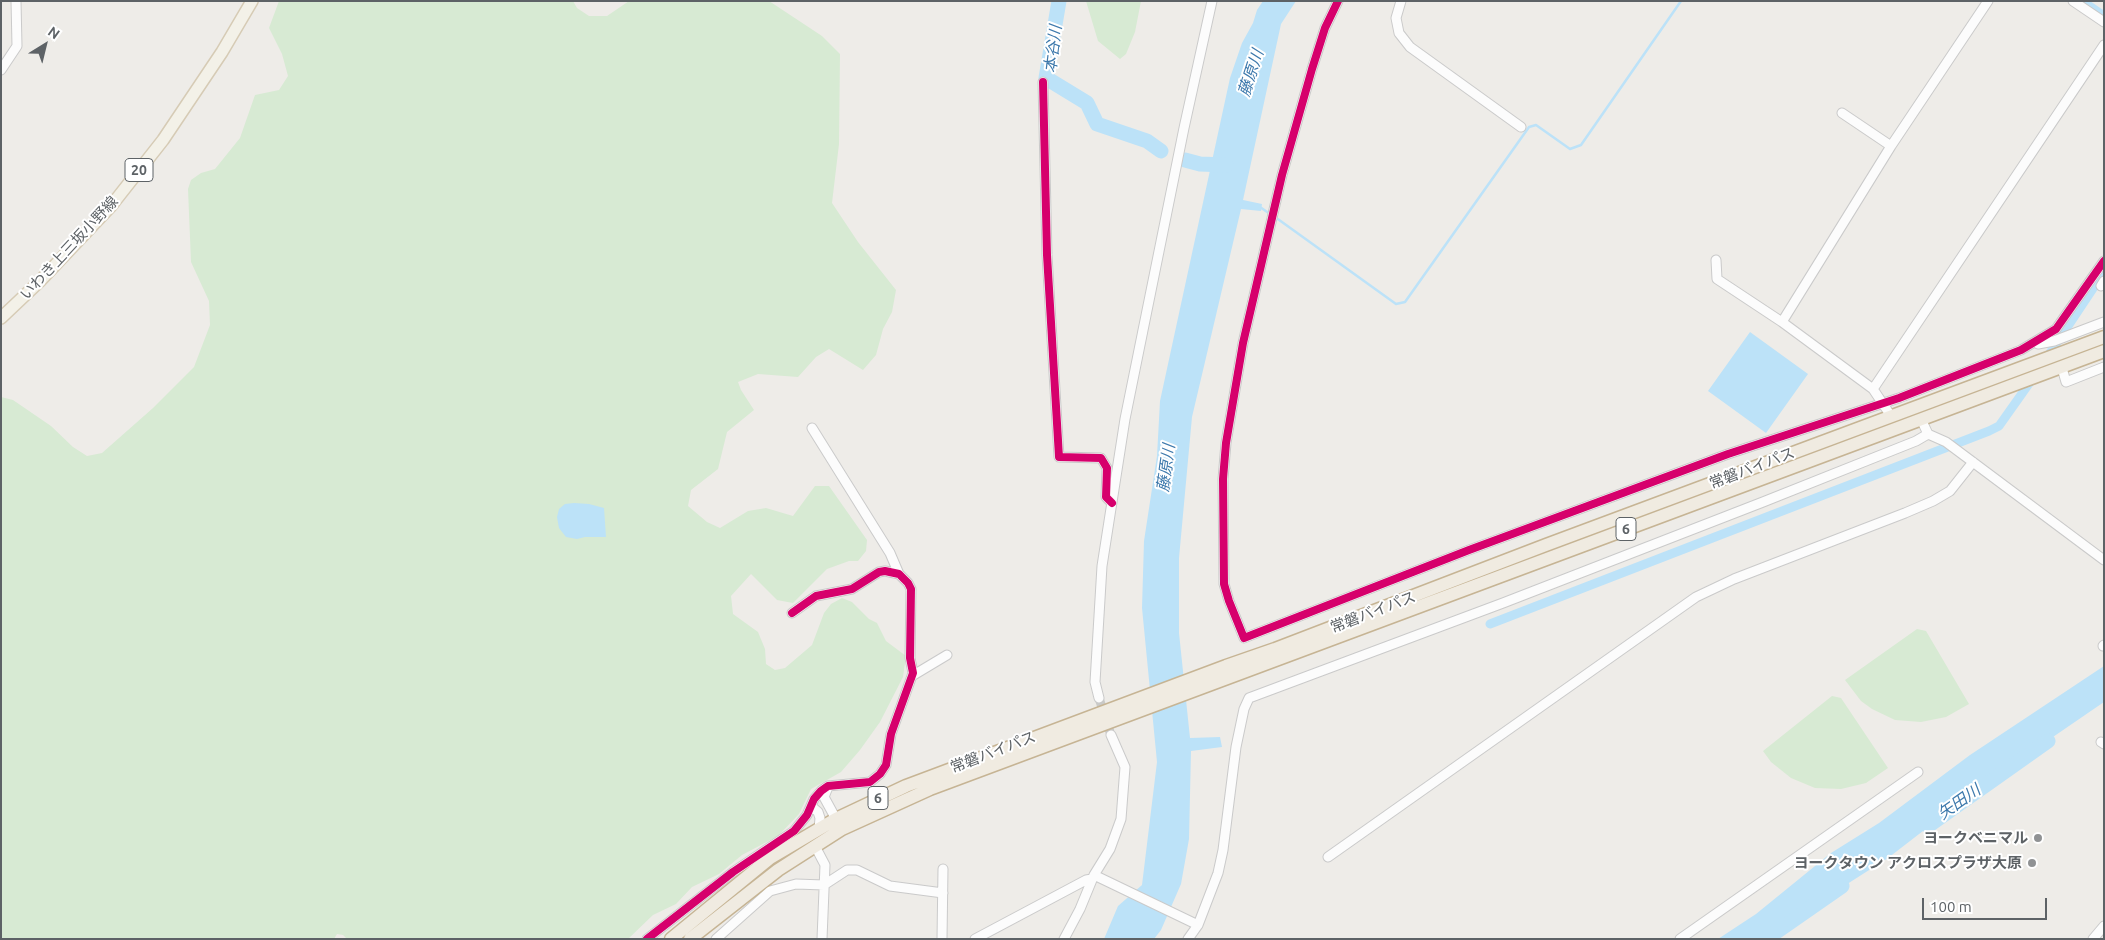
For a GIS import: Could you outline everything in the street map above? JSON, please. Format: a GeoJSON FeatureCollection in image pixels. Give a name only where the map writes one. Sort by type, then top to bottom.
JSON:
{"type":"FeatureCollection","features":[{"type":"Feature","properties":{"kind":"highway","name":"常磐バイパス"},"geometry":{"type":"LineString","coordinates":[[671,939],[770,858],[836,819],[906,786],[2104,337]]}},
{"type":"Feature","properties":{"kind":"highway","name":"常磐バイパス"},"geometry":{"type":"LineString","coordinates":[[690,939],[778,870],[842,829],[930,789],[1112,728],[1226,679],[2104,351]]}},
{"type":"Feature","properties":{"kind":"main road","name":"いわき上三坂小野線"},"geometry":{"type":"LineString","coordinates":[[1,318],[40,281],[111,206],[163,140],[222,52],[252,1]]}},
{"type":"Feature","properties":{"kind":"street"},"geometry":{"type":"LineString","coordinates":[[1,70],[17,46],[16,1]]}},
{"type":"Feature","properties":{"kind":"street"},"geometry":{"type":"LineString","coordinates":[[1099,698],[1095,682],[1102,566],[1129,399],[1212,1]]}},
{"type":"Feature","properties":{"kind":"street"},"geometry":{"type":"LineString","coordinates":[[1338,1],[1325,28],[1280,184],[1243,343],[1226,443],[1223,479],[1224,584],[1244,638],[1468,550],[1728,454],[1899,398],[2032,345],[2054,340],[2104,322]]}},
{"type":"Feature","properties":{"kind":"street"},"geometry":{"type":"LineString","coordinates":[[1401,1],[1396,18],[1399,33],[1410,47],[1522,127]]}},
{"type":"Feature","properties":{"kind":"street"},"geometry":{"type":"LineString","coordinates":[[1782,322],[1891,146],[1988,1]]}},
{"type":"Feature","properties":{"kind":"street"},"geometry":{"type":"LineString","coordinates":[[2074,1],[2104,22]]}},
{"type":"Feature","properties":{"kind":"street"},"geometry":{"type":"LineString","coordinates":[[1873,389],[2104,44]]}},
{"type":"Feature","properties":{"kind":"street"},"geometry":{"type":"LineString","coordinates":[[1043,82],[1047,255],[1059,457],[1101,458],[1107,468],[1106,498],[1112,504]]}},
{"type":"Feature","properties":{"kind":"street"},"geometry":{"type":"LineString","coordinates":[[1842,113],[1891,146]]}},
{"type":"Feature","properties":{"kind":"street"},"geometry":{"type":"LineString","coordinates":[[1716,260],[1717,279],[1782,322],[1873,389],[1891,416]]}},
{"type":"Feature","properties":{"kind":"street"},"geometry":{"type":"LineString","coordinates":[[2032,345],[2056,329],[2104,261]]}},
{"type":"Feature","properties":{"kind":"street"},"geometry":{"type":"LineString","coordinates":[[2062,368],[2066,382],[2104,367]]}},
{"type":"Feature","properties":{"kind":"street"},"geometry":{"type":"LineString","coordinates":[[1921,419],[1928,434],[1946,442],[2104,560]]}},
{"type":"Feature","properties":{"kind":"street"},"geometry":{"type":"LineString","coordinates":[[647,939],[733,872],[794,831],[807,815],[821,791],[828,786],[870,782],[884,769],[891,734],[912,676],[910,589],[908,583],[898,574],[890,553],[812,428]]}},
{"type":"Feature","properties":{"kind":"street"},"geometry":{"type":"LineString","coordinates":[[1188,939],[1198,925],[1218,873],[1223,850],[1236,747],[1244,710],[1249,698],[1503,603],[1763,502],[1916,441],[1928,434]]}},
{"type":"Feature","properties":{"kind":"street"},"geometry":{"type":"LineString","coordinates":[[1328,857],[1696,597],[1734,579],[1933,501],[1950,491],[1973,462]]}},
{"type":"Feature","properties":{"kind":"street"},"geometry":{"type":"LineString","coordinates":[[792,613],[816,596],[852,589],[879,572],[884,571],[898,574]]}},
{"type":"Feature","properties":{"kind":"street"},"geometry":{"type":"LineString","coordinates":[[912,676],[947,655]]}},
{"type":"Feature","properties":{"kind":"street"},"geometry":{"type":"LineString","coordinates":[[1064,939],[1075,921],[1093,877],[1117,832],[1124,808],[1125,767],[1112,728]]}},
{"type":"Feature","properties":{"kind":"street"},"geometry":{"type":"LineString","coordinates":[[1680,939],[1918,772]]}},
{"type":"Feature","properties":{"kind":"street"},"geometry":{"type":"LineString","coordinates":[[828,786],[824,797],[836,819]]}},
{"type":"Feature","properties":{"kind":"street"},"geometry":{"type":"LineString","coordinates":[[811,806],[818,812],[820,818],[819,829]]}},
{"type":"Feature","properties":{"kind":"street"},"geometry":{"type":"LineString","coordinates":[[815,846],[825,865],[822,939]]}},
{"type":"Feature","properties":{"kind":"street"},"geometry":{"type":"LineString","coordinates":[[716,939],[770,891],[796,884],[824,885],[847,870],[853,869],[890,886],[943,893]]}},
{"type":"Feature","properties":{"kind":"street"},"geometry":{"type":"LineString","coordinates":[[942,939],[943,869]]}},
{"type":"Feature","properties":{"kind":"street"},"geometry":{"type":"LineString","coordinates":[[975,939],[1093,877],[1198,925]]}},
{"type":"Feature","properties":{"kind":"street"},"geometry":{"type":"LineString","coordinates":[[2093,939],[2104,926]]}},
{"type":"Feature","properties":{"kind":"green space"},"geometry":{"type":"Polygon","coordinates":[[[279,1],[573,1],[577,8],[589,16],[607,16],[629,1],[769,1],[822,36],[840,54],[839,144],[832,203],[858,242],[896,290],[892,312],[883,329],[876,355],[863,370],[829,349],[816,357],[798,377],[758,374],[738,382],[754,410],[727,432],[718,469],[691,490],[688,506],[707,522],[720,528],[748,511],[766,508],[793,516],[815,486],[829,486],[867,540],[866,551],[858,561],[849,561],[827,569],[793,603],[777,600],[751,574],[731,596],[733,614],[758,632],[765,649],[766,664],[775,670],[785,668],[812,645],[824,613],[831,604],[842,598],[852,602],[869,619],[877,623],[886,641],[906,656],[903,677],[880,722],[860,750],[841,772],[811,789],[799,814],[778,836],[742,855],[719,874],[692,887],[676,904],[653,915],[628,939],[347,939],[343,935],[337,934],[334,939],[1,939],[1,397],[13,400],[51,426],[73,447],[87,456],[102,453],[153,408],[194,367],[210,325],[209,301],[191,262],[188,189],[191,180],[201,173],[215,169],[240,138],[255,95],[279,90],[288,76],[282,54],[269,28],[279,1]]]}},
{"type":"Feature","properties":{"kind":"green space"},"geometry":{"type":"Polygon","coordinates":[[[1086,1],[1141,1],[1135,32],[1126,54],[1120,59],[1098,41],[1086,1]]]}},
{"type":"Feature","properties":{"kind":"green space"},"geometry":{"type":"Polygon","coordinates":[[[1917,629],[1926,631],[1969,704],[1946,717],[1921,722],[1895,720],[1872,709],[1861,701],[1845,680],[1917,629]]]}},
{"type":"Feature","properties":{"kind":"green space"},"geometry":{"type":"Polygon","coordinates":[[[1832,696],[1841,698],[1888,768],[1866,783],[1841,789],[1815,788],[1791,778],[1771,762],[1763,751],[1832,696]]]}},
{"type":"Feature","properties":{"kind":"water","name":"藤原川"},"geometry":{"type":"Polygon","coordinates":[[[1263,1],[1296,1],[1281,24],[1243,200],[1262,204],[1261,211],[1241,209],[1192,417],[1179,558],[1179,633],[1190,738],[1220,737],[1222,747],[1191,751],[1189,839],[1181,884],[1161,930],[1154,939],[1104,939],[1118,906],[1142,885],[1157,762],[1142,608],[1144,541],[1157,456],[1160,401],[1230,78],[1242,43],[1263,1]]]}},
{"type":"Feature","properties":{"kind":"water"},"geometry":{"type":"Polygon","coordinates":[[[1750,332],[1808,374],[1766,433],[1708,391],[1750,332]]]}},
{"type":"Feature","properties":{"kind":"water"},"geometry":{"type":"Polygon","coordinates":[[[574,503],[604,508],[606,537],[577,539],[566,537],[559,528],[557,517],[559,509],[565,504],[574,503]]]}},
{"type":"Feature","properties":{"kind":"water"},"geometry":{"type":"Polygon","coordinates":[[[2104,666],[2104,702],[1980,787],[1888,858],[1797,916],[1767,939],[1718,939],[1756,914],[1831,853],[1879,823],[1970,755],[2104,666]]]}},
{"type":"Feature","properties":{"kind":"waterway","name":"本谷川"},"geometry":{"type":"LineString","coordinates":[[1059,1],[1046,78],[1087,103],[1097,124],[1147,141],[1161,151]]}},
{"type":"Feature","properties":{"kind":"waterway"},"geometry":{"type":"LineString","coordinates":[[1275,217],[1396,304],[1405,302],[1529,127],[1536,125],[1570,149],[1581,145],[1681,1]]}},
{"type":"Feature","properties":{"kind":"waterway"},"geometry":{"type":"LineString","coordinates":[[2082,1],[2104,16]]}},
{"type":"Feature","properties":{"kind":"waterway","name":"本谷川"},"geometry":{"type":"LineString","coordinates":[[1185,160],[1200,164],[1226,165]]}},
{"type":"Feature","properties":{"kind":"waterway"},"geometry":{"type":"LineString","coordinates":[[1260,207],[1270,214]]}},
{"type":"Feature","properties":{"kind":"waterway"},"geometry":{"type":"LineString","coordinates":[[2046,359],[2104,272]]}},
{"type":"Feature","properties":{"kind":"waterway"},"geometry":{"type":"LineString","coordinates":[[1490,624],[1989,431],[1999,426],[2033,378]]}},
{"type":"Feature","properties":{"kind":"waterway","name":"矢田川"},"geometry":{"type":"LineString","coordinates":[[1928,826],[2048,741]]}},
{"type":"Feature","properties":{"kind":"waterway","name":"矢田川"},"geometry":{"type":"LineString","coordinates":[[1766,939],[1842,886]]}},
{"type":"Feature","properties":{"kind":"tunnel"},"geometry":{"type":"LineString","coordinates":[[1099,698],[1111,735]]}},
{"type":"Feature","properties":{"kind":"cycle path"},"geometry":{"type":"LineString","coordinates":[[1338,1],[1325,28],[1282,175],[1243,343],[1226,443],[1223,479],[1224,584],[1244,638],[1469,550],[1728,454],[1899,398],[2021,350],[2056,329],[2104,261]]}},
{"type":"Feature","properties":{"kind":"cycle path"},"geometry":{"type":"LineString","coordinates":[[1043,82],[1047,255],[1059,457],[1101,458],[1107,468],[1106,497],[1112,503]]}},
{"type":"Feature","properties":{"kind":"cycle path"},"geometry":{"type":"LineString","coordinates":[[647,939],[733,872],[794,831],[807,815],[814,799],[821,791],[828,786],[870,782],[880,774],[886,765],[891,734],[913,673],[910,658],[911,589],[908,583],[899,574],[885,571],[879,572],[852,589],[816,596],[792,613]]}},
{"type":"Feature","properties":{"kind":"place","name":"ヨークベニマル"},"geometry":{"type":"Point","coordinates":[2038,838]}},
{"type":"Feature","properties":{"kind":"place","name":"ヨークタウン アクロスプラザ大原"},"geometry":{"type":"Point","coordinates":[2032,863]}}]}
